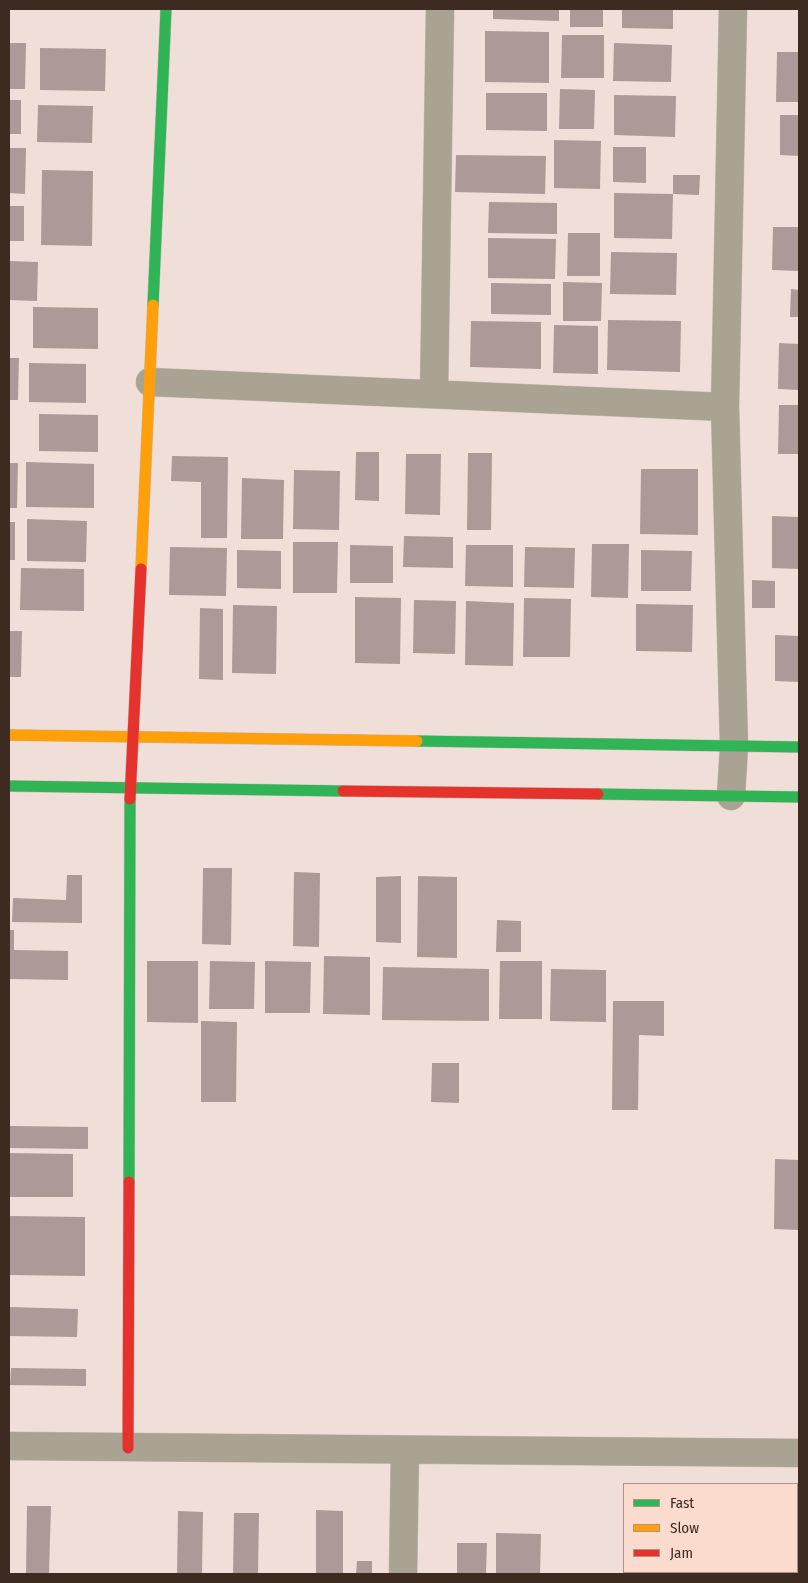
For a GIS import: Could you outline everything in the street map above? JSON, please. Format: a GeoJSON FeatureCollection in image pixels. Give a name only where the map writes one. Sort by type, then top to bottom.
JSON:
{"type":"FeatureCollection","features":[{"type":"Feature","properties":{"kind":"street"},"geometry":{"type":"LineString","coordinates":[[128,1448],[131,737],[150,382],[166,9]]}},
{"type":"Feature","properties":{"kind":"street"},"geometry":{"type":"LineString","coordinates":[[434,394],[440,9]]}},
{"type":"Feature","properties":{"kind":"street"},"geometry":{"type":"LineString","coordinates":[[731,796],[734,746],[725,407],[733,9]]}},
{"type":"Feature","properties":{"kind":"street"},"geometry":{"type":"LineString","coordinates":[[150,382],[725,407]]}},
{"type":"Feature","properties":{"kind":"street"},"geometry":{"type":"LineString","coordinates":[[9,735],[799,747]]}},
{"type":"Feature","properties":{"kind":"street"},"geometry":{"type":"LineString","coordinates":[[9,786],[799,797]]}},
{"type":"Feature","properties":{"kind":"street"},"geometry":{"type":"LineString","coordinates":[[9,1446],[799,1454]]}},
{"type":"Feature","properties":{"kind":"street"},"geometry":{"type":"LineString","coordinates":[[403,1574],[405,1451]]}},
{"type":"Feature","properties":{"kind":"building"},"geometry":{"type":"Polygon","coordinates":[[[493,9],[559,9],[559,21],[493,19],[493,9]]]}},
{"type":"Feature","properties":{"kind":"building"},"geometry":{"type":"Polygon","coordinates":[[[570,9],[603,9],[603,27],[570,27],[570,9]]]}},
{"type":"Feature","properties":{"kind":"building"},"geometry":{"type":"Polygon","coordinates":[[[622,9],[673,9],[673,29],[622,28],[622,9]]]}},
{"type":"Feature","properties":{"kind":"building"},"geometry":{"type":"Polygon","coordinates":[[[485,31],[549,32],[549,83],[485,82],[485,31]]]}},
{"type":"Feature","properties":{"kind":"building"},"geometry":{"type":"Polygon","coordinates":[[[562,35],[604,35],[604,78],[561,78],[562,35]]]}},
{"type":"Feature","properties":{"kind":"building"},"geometry":{"type":"Polygon","coordinates":[[[9,43],[26,43],[25,89],[9,89],[9,43]]]}},
{"type":"Feature","properties":{"kind":"building"},"geometry":{"type":"Polygon","coordinates":[[[614,43],[672,45],[671,82],[613,81],[614,43]]]}},
{"type":"Feature","properties":{"kind":"building"},"geometry":{"type":"Polygon","coordinates":[[[40,48],[106,49],[105,91],[40,90],[40,48]]]}},
{"type":"Feature","properties":{"kind":"building"},"geometry":{"type":"Polygon","coordinates":[[[777,52],[799,52],[799,102],[776,102],[777,52]]]}},
{"type":"Feature","properties":{"kind":"building"},"geometry":{"type":"Polygon","coordinates":[[[560,89],[595,90],[594,129],[559,129],[560,89]]]}},
{"type":"Feature","properties":{"kind":"building"},"geometry":{"type":"Polygon","coordinates":[[[486,93],[547,93],[547,131],[486,130],[486,93]]]}},
{"type":"Feature","properties":{"kind":"building"},"geometry":{"type":"Polygon","coordinates":[[[614,95],[676,96],[675,137],[614,135],[614,95]]]}},
{"type":"Feature","properties":{"kind":"building"},"geometry":{"type":"Polygon","coordinates":[[[9,100],[21,100],[21,134],[9,134],[9,100]]]}},
{"type":"Feature","properties":{"kind":"building"},"geometry":{"type":"Polygon","coordinates":[[[38,105],[93,106],[92,143],[37,142],[38,105]]]}},
{"type":"Feature","properties":{"kind":"building"},"geometry":{"type":"Polygon","coordinates":[[[780,115],[799,115],[799,156],[780,155],[780,115]]]}},
{"type":"Feature","properties":{"kind":"building"},"geometry":{"type":"Polygon","coordinates":[[[554,140],[601,141],[600,189],[554,188],[554,140]]]}},
{"type":"Feature","properties":{"kind":"building"},"geometry":{"type":"Polygon","coordinates":[[[613,147],[646,147],[646,183],[613,182],[613,147]]]}},
{"type":"Feature","properties":{"kind":"building"},"geometry":{"type":"Polygon","coordinates":[[[9,148],[26,148],[25,194],[9,193],[9,148]]]}},
{"type":"Feature","properties":{"kind":"building"},"geometry":{"type":"Polygon","coordinates":[[[456,155],[546,156],[545,194],[455,192],[456,155]]]}},
{"type":"Feature","properties":{"kind":"building"},"geometry":{"type":"Polygon","coordinates":[[[42,170],[93,171],[92,246],[41,245],[42,170]]]}},
{"type":"Feature","properties":{"kind":"building"},"geometry":{"type":"Polygon","coordinates":[[[673,175],[700,175],[699,195],[673,194],[673,175]]]}},
{"type":"Feature","properties":{"kind":"building"},"geometry":{"type":"Polygon","coordinates":[[[614,193],[673,194],[672,239],[614,238],[614,193]]]}},
{"type":"Feature","properties":{"kind":"building"},"geometry":{"type":"Polygon","coordinates":[[[489,202],[557,203],[557,234],[488,233],[489,202]]]}},
{"type":"Feature","properties":{"kind":"building"},"geometry":{"type":"Polygon","coordinates":[[[9,206],[24,206],[24,241],[9,241],[9,206]]]}},
{"type":"Feature","properties":{"kind":"building"},"geometry":{"type":"Polygon","coordinates":[[[773,227],[799,227],[799,271],[772,270],[773,227]]]}},
{"type":"Feature","properties":{"kind":"building"},"geometry":{"type":"Polygon","coordinates":[[[568,233],[600,233],[600,276],[567,276],[568,233]]]}},
{"type":"Feature","properties":{"kind":"building"},"geometry":{"type":"Polygon","coordinates":[[[488,238],[556,239],[555,279],[488,278],[488,238]]]}},
{"type":"Feature","properties":{"kind":"building"},"geometry":{"type":"Polygon","coordinates":[[[611,252],[677,253],[676,295],[610,294],[611,252]]]}},
{"type":"Feature","properties":{"kind":"building"},"geometry":{"type":"Polygon","coordinates":[[[9,261],[38,262],[37,301],[9,300],[9,261]]]}},
{"type":"Feature","properties":{"kind":"building"},"geometry":{"type":"Polygon","coordinates":[[[563,282],[602,283],[601,321],[563,321],[563,282]]]}},
{"type":"Feature","properties":{"kind":"building"},"geometry":{"type":"Polygon","coordinates":[[[491,283],[551,284],[551,315],[491,314],[491,283]]]}},
{"type":"Feature","properties":{"kind":"building"},"geometry":{"type":"Polygon","coordinates":[[[791,289],[799,290],[799,317],[790,317],[791,289]]]}},
{"type":"Feature","properties":{"kind":"building"},"geometry":{"type":"Polygon","coordinates":[[[33,307],[98,308],[98,349],[33,348],[33,307]]]}},
{"type":"Feature","properties":{"kind":"building"},"geometry":{"type":"Polygon","coordinates":[[[608,320],[681,321],[680,372],[607,370],[608,320]]]}},
{"type":"Feature","properties":{"kind":"building"},"geometry":{"type":"Polygon","coordinates":[[[471,321],[541,322],[541,369],[470,367],[471,321]]]}},
{"type":"Feature","properties":{"kind":"building"},"geometry":{"type":"Polygon","coordinates":[[[554,325],[598,326],[598,374],[553,373],[554,325]]]}},
{"type":"Feature","properties":{"kind":"building"},"geometry":{"type":"Polygon","coordinates":[[[779,343],[799,344],[799,390],[778,389],[779,343]]]}},
{"type":"Feature","properties":{"kind":"building"},"geometry":{"type":"Polygon","coordinates":[[[9,358],[19,358],[18,400],[9,400],[9,358]]]}},
{"type":"Feature","properties":{"kind":"building"},"geometry":{"type":"Polygon","coordinates":[[[29,363],[86,364],[86,403],[29,402],[29,363]]]}},
{"type":"Feature","properties":{"kind":"building"},"geometry":{"type":"Polygon","coordinates":[[[779,405],[799,405],[799,454],[778,454],[779,405]]]}},
{"type":"Feature","properties":{"kind":"building"},"geometry":{"type":"Polygon","coordinates":[[[39,414],[98,415],[98,452],[39,451],[39,414]]]}},
{"type":"Feature","properties":{"kind":"building"},"geometry":{"type":"Polygon","coordinates":[[[356,452],[379,452],[379,501],[355,500],[356,452]]]}},
{"type":"Feature","properties":{"kind":"building"},"geometry":{"type":"Polygon","coordinates":[[[468,453],[492,453],[491,530],[467,530],[468,453]]]}},
{"type":"Feature","properties":{"kind":"building"},"geometry":{"type":"Polygon","coordinates":[[[406,454],[441,454],[440,515],[405,514],[406,454]]]}},
{"type":"Feature","properties":{"kind":"building"},"geometry":{"type":"Polygon","coordinates":[[[172,456],[228,457],[227,538],[201,538],[201,482],[171,481],[172,456]]]}},
{"type":"Feature","properties":{"kind":"building"},"geometry":{"type":"Polygon","coordinates":[[[26,462],[94,464],[94,508],[26,507],[26,462]]]}},
{"type":"Feature","properties":{"kind":"building"},"geometry":{"type":"Polygon","coordinates":[[[9,463],[18,463],[17,508],[9,508],[9,463]]]}},
{"type":"Feature","properties":{"kind":"building"},"geometry":{"type":"Polygon","coordinates":[[[641,469],[698,469],[698,535],[640,534],[641,469]]]}},
{"type":"Feature","properties":{"kind":"building"},"geometry":{"type":"Polygon","coordinates":[[[294,470],[340,471],[339,530],[293,529],[294,470]]]}},
{"type":"Feature","properties":{"kind":"building"},"geometry":{"type":"Polygon","coordinates":[[[242,478],[284,480],[283,539],[241,539],[242,478]]]}},
{"type":"Feature","properties":{"kind":"building"},"geometry":{"type":"Polygon","coordinates":[[[772,516],[799,517],[799,569],[772,568],[772,516]]]}},
{"type":"Feature","properties":{"kind":"building"},"geometry":{"type":"Polygon","coordinates":[[[27,519],[87,521],[86,562],[27,561],[27,519]]]}},
{"type":"Feature","properties":{"kind":"building"},"geometry":{"type":"Polygon","coordinates":[[[9,522],[15,522],[15,560],[9,560],[9,522]]]}},
{"type":"Feature","properties":{"kind":"building"},"geometry":{"type":"Polygon","coordinates":[[[404,536],[453,537],[453,568],[403,567],[404,536]]]}},
{"type":"Feature","properties":{"kind":"building"},"geometry":{"type":"Polygon","coordinates":[[[293,542],[338,542],[337,593],[293,593],[293,542]]]}},
{"type":"Feature","properties":{"kind":"building"},"geometry":{"type":"Polygon","coordinates":[[[592,544],[629,544],[628,598],[591,597],[592,544]]]}},
{"type":"Feature","properties":{"kind":"building"},"geometry":{"type":"Polygon","coordinates":[[[350,545],[393,546],[393,583],[350,583],[350,545]]]}},
{"type":"Feature","properties":{"kind":"building"},"geometry":{"type":"Polygon","coordinates":[[[466,545],[513,545],[513,587],[465,586],[466,545]]]}},
{"type":"Feature","properties":{"kind":"building"},"geometry":{"type":"Polygon","coordinates":[[[170,547],[227,548],[226,596],[169,595],[170,547]]]}},
{"type":"Feature","properties":{"kind":"building"},"geometry":{"type":"Polygon","coordinates":[[[525,547],[575,548],[574,588],[524,587],[525,547]]]}},
{"type":"Feature","properties":{"kind":"building"},"geometry":{"type":"Polygon","coordinates":[[[237,550],[281,551],[281,589],[237,588],[237,550]]]}},
{"type":"Feature","properties":{"kind":"building"},"geometry":{"type":"Polygon","coordinates":[[[641,550],[692,551],[691,591],[641,591],[641,550]]]}},
{"type":"Feature","properties":{"kind":"building"},"geometry":{"type":"Polygon","coordinates":[[[21,568],[84,569],[84,611],[20,610],[21,568]]]}},
{"type":"Feature","properties":{"kind":"building"},"geometry":{"type":"Polygon","coordinates":[[[752,580],[775,581],[775,608],[752,608],[752,580]]]}},
{"type":"Feature","properties":{"kind":"building"},"geometry":{"type":"Polygon","coordinates":[[[355,597],[401,598],[400,664],[355,663],[355,597]]]}},
{"type":"Feature","properties":{"kind":"building"},"geometry":{"type":"Polygon","coordinates":[[[524,598],[571,599],[570,657],[523,657],[524,598]]]}},
{"type":"Feature","properties":{"kind":"building"},"geometry":{"type":"Polygon","coordinates":[[[414,600],[456,601],[455,654],[413,653],[414,600]]]}},
{"type":"Feature","properties":{"kind":"building"},"geometry":{"type":"Polygon","coordinates":[[[466,601],[514,603],[513,666],[465,665],[466,601]]]}},
{"type":"Feature","properties":{"kind":"building"},"geometry":{"type":"Polygon","coordinates":[[[636,604],[693,605],[692,652],[636,651],[636,604]]]}},
{"type":"Feature","properties":{"kind":"building"},"geometry":{"type":"Polygon","coordinates":[[[233,605],[277,606],[276,674],[232,673],[233,605]]]}},
{"type":"Feature","properties":{"kind":"building"},"geometry":{"type":"Polygon","coordinates":[[[200,608],[223,609],[223,680],[199,679],[200,608]]]}},
{"type":"Feature","properties":{"kind":"building"},"geometry":{"type":"Polygon","coordinates":[[[9,631],[22,631],[21,677],[9,677],[9,631]]]}},
{"type":"Feature","properties":{"kind":"building"},"geometry":{"type":"Polygon","coordinates":[[[775,635],[799,636],[799,682],[775,681],[775,635]]]}},
{"type":"Feature","properties":{"kind":"building"},"geometry":{"type":"Polygon","coordinates":[[[203,868],[232,868],[231,945],[202,944],[203,868]]]}},
{"type":"Feature","properties":{"kind":"building"},"geometry":{"type":"Polygon","coordinates":[[[294,872],[320,873],[319,947],[293,946],[294,872]]]}},
{"type":"Feature","properties":{"kind":"building"},"geometry":{"type":"Polygon","coordinates":[[[67,875],[82,875],[82,923],[12,922],[13,898],[66,900],[67,875]]]}},
{"type":"Feature","properties":{"kind":"building"},"geometry":{"type":"Polygon","coordinates":[[[401,876],[401,943],[376,942],[376,877],[401,876]]]}},
{"type":"Feature","properties":{"kind":"building"},"geometry":{"type":"Polygon","coordinates":[[[418,876],[457,877],[457,958],[417,957],[418,876]]]}},
{"type":"Feature","properties":{"kind":"building"},"geometry":{"type":"Polygon","coordinates":[[[497,920],[521,921],[521,952],[496,952],[497,920]]]}},
{"type":"Feature","properties":{"kind":"building"},"geometry":{"type":"Polygon","coordinates":[[[9,930],[14,930],[14,950],[68,951],[68,980],[9,979],[9,930]]]}},
{"type":"Feature","properties":{"kind":"building"},"geometry":{"type":"Polygon","coordinates":[[[324,956],[370,957],[370,1015],[323,1014],[324,956]]]}},
{"type":"Feature","properties":{"kind":"building"},"geometry":{"type":"Polygon","coordinates":[[[147,961],[198,961],[198,1023],[147,1022],[147,961]]]}},
{"type":"Feature","properties":{"kind":"building"},"geometry":{"type":"Polygon","coordinates":[[[210,961],[255,962],[254,1009],[209,1009],[210,961]]]}},
{"type":"Feature","properties":{"kind":"building"},"geometry":{"type":"Polygon","coordinates":[[[265,961],[311,962],[310,1013],[265,1013],[265,961]]]}},
{"type":"Feature","properties":{"kind":"building"},"geometry":{"type":"Polygon","coordinates":[[[500,961],[542,961],[542,1019],[499,1019],[500,961]]]}},
{"type":"Feature","properties":{"kind":"building"},"geometry":{"type":"Polygon","coordinates":[[[383,967],[489,969],[489,1021],[382,1020],[383,967]]]}},
{"type":"Feature","properties":{"kind":"building"},"geometry":{"type":"Polygon","coordinates":[[[551,969],[606,970],[606,1022],[550,1021],[551,969]]]}},
{"type":"Feature","properties":{"kind":"building"},"geometry":{"type":"Polygon","coordinates":[[[613,1001],[664,1001],[664,1036],[639,1035],[638,1110],[612,1110],[613,1001]]]}},
{"type":"Feature","properties":{"kind":"building"},"geometry":{"type":"Polygon","coordinates":[[[201,1021],[237,1022],[236,1102],[201,1102],[201,1021]]]}},
{"type":"Feature","properties":{"kind":"building"},"geometry":{"type":"Polygon","coordinates":[[[432,1063],[459,1063],[459,1103],[431,1102],[432,1063]]]}},
{"type":"Feature","properties":{"kind":"building"},"geometry":{"type":"Polygon","coordinates":[[[9,1126],[88,1127],[88,1149],[9,1148],[9,1126]]]}},
{"type":"Feature","properties":{"kind":"building"},"geometry":{"type":"Polygon","coordinates":[[[9,1153],[73,1154],[73,1197],[9,1197],[9,1153]]]}},
{"type":"Feature","properties":{"kind":"building"},"geometry":{"type":"Polygon","coordinates":[[[775,1159],[799,1160],[799,1230],[774,1229],[775,1159]]]}},
{"type":"Feature","properties":{"kind":"building"},"geometry":{"type":"Polygon","coordinates":[[[9,1216],[85,1217],[85,1276],[9,1275],[9,1216]]]}},
{"type":"Feature","properties":{"kind":"building"},"geometry":{"type":"Polygon","coordinates":[[[9,1307],[78,1309],[77,1337],[9,1336],[9,1307]]]}},
{"type":"Feature","properties":{"kind":"building"},"geometry":{"type":"Polygon","coordinates":[[[11,1368],[86,1369],[86,1386],[10,1385],[11,1368]]]}},
{"type":"Feature","properties":{"kind":"building"},"geometry":{"type":"Polygon","coordinates":[[[27,1506],[51,1506],[49,1574],[26,1574],[27,1506]]]}},
{"type":"Feature","properties":{"kind":"building"},"geometry":{"type":"Polygon","coordinates":[[[316,1510],[343,1511],[343,1574],[316,1574],[316,1510]]]}},
{"type":"Feature","properties":{"kind":"building"},"geometry":{"type":"Polygon","coordinates":[[[178,1511],[203,1512],[202,1574],[177,1574],[178,1511]]]}},
{"type":"Feature","properties":{"kind":"building"},"geometry":{"type":"Polygon","coordinates":[[[234,1513],[259,1513],[258,1574],[233,1574],[234,1513]]]}},
{"type":"Feature","properties":{"kind":"building"},"geometry":{"type":"Polygon","coordinates":[[[496,1533],[541,1534],[540,1574],[496,1574],[496,1533]]]}},
{"type":"Feature","properties":{"kind":"building"},"geometry":{"type":"Polygon","coordinates":[[[457,1543],[487,1543],[486,1574],[457,1574],[457,1543]]]}},
{"type":"Feature","properties":{"kind":"building"},"geometry":{"type":"Polygon","coordinates":[[[357,1561],[372,1561],[372,1574],[356,1574],[357,1561]]]}},
{"type":"Feature","properties":{"kind":"building"},"geometry":{"type":"Polygon","coordinates":[[[637,1573],[663,1573],[663,1574],[637,1573]]]}},
{"type":"Feature","properties":{"kind":"building"},"geometry":{"type":"Polygon","coordinates":[[[721,1573],[765,1573],[765,1574],[721,1573]]]}},
{"type":"Feature","properties":{"kind":"traffic: fast"},"geometry":{"type":"LineString","coordinates":[[153,305],[166,9]]}},
{"type":"Feature","properties":{"kind":"traffic: fast"},"geometry":{"type":"LineString","coordinates":[[417,741],[799,747]]}},
{"type":"Feature","properties":{"kind":"traffic: fast"},"geometry":{"type":"LineString","coordinates":[[9,786],[343,791]]}},
{"type":"Feature","properties":{"kind":"traffic: fast"},"geometry":{"type":"LineString","coordinates":[[598,794],[799,797]]}},
{"type":"Feature","properties":{"kind":"traffic: fast"},"geometry":{"type":"LineString","coordinates":[[129,1182],[130,799]]}},
{"type":"Feature","properties":{"kind":"traffic: slow"},"geometry":{"type":"LineString","coordinates":[[141,569],[153,305]]}},
{"type":"Feature","properties":{"kind":"traffic: slow"},"geometry":{"type":"LineString","coordinates":[[9,735],[417,741]]}},
{"type":"Feature","properties":{"kind":"traffic: jam"},"geometry":{"type":"LineString","coordinates":[[130,799],[141,569]]}},
{"type":"Feature","properties":{"kind":"traffic: jam"},"geometry":{"type":"LineString","coordinates":[[343,791],[598,794]]}},
{"type":"Feature","properties":{"kind":"traffic: jam"},"geometry":{"type":"LineString","coordinates":[[128,1448],[129,1182]]}}]}
